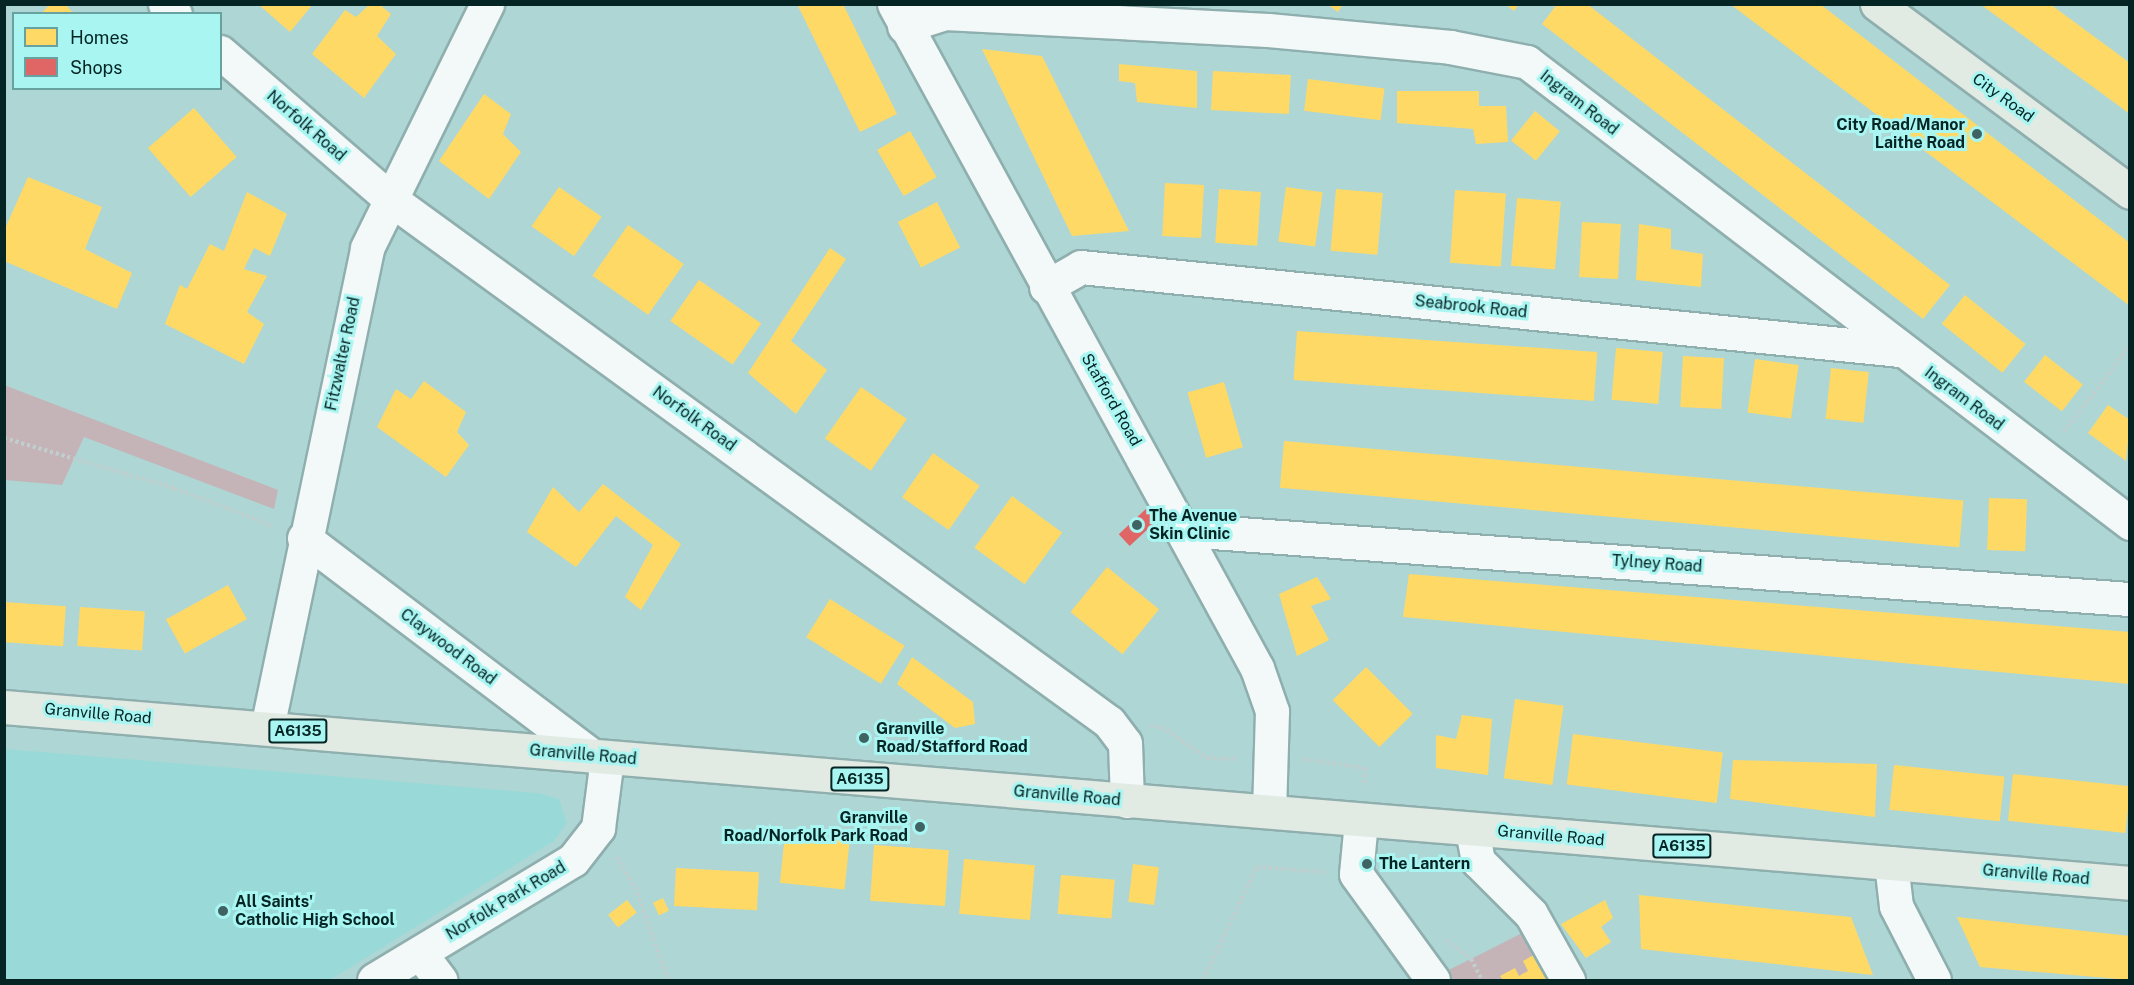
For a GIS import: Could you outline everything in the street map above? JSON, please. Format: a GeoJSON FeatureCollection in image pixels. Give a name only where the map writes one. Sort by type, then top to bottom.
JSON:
{"type":"FeatureCollection","features":[{"type":"Feature","properties":{"kind":"main road","name":"City Road"},"geometry":{"type":"LineString","coordinates":[[1876,4],[2130,192]]}},
{"type":"Feature","properties":{"kind":"main road","name":"Granville Road"},"geometry":{"type":"LineString","coordinates":[[4,707],[2130,883]]}},
{"type":"Feature","properties":{"kind":"street","name":"Fitzwalter Road"},"geometry":{"type":"LineString","coordinates":[[267,728],[304,538],[367,248],[389,198],[488,4]]}},
{"type":"Feature","properties":{"kind":"street","name":"Ingram Road"},"geometry":{"type":"LineString","coordinates":[[899,15],[945,13],[1276,17],[1527,62],[1900,350],[2130,523]]}},
{"type":"Feature","properties":{"kind":"street","name":"Stafford Road"},"geometry":{"type":"LineString","coordinates":[[899,15],[1046,286],[1185,530],[1267,692],[1274,731],[1269,811]]}},
{"type":"Feature","properties":{"kind":"street","name":"Norfolk Road"},"geometry":{"type":"LineString","coordinates":[[222,54],[389,198],[1109,722],[1125,744],[1127,801]]}},
{"type":"Feature","properties":{"kind":"street","name":"Seabrook Road"},"geometry":{"type":"LineString","coordinates":[[1046,286],[1081,267],[1900,350]]}},
{"type":"Feature","properties":{"kind":"street","name":"Tylney Road"},"geometry":{"type":"LineString","coordinates":[[1185,530],[2130,599]]}},
{"type":"Feature","properties":{"kind":"street","name":"Claywood Road"},"geometry":{"type":"LineString","coordinates":[[304,538],[600,757]]}},
{"type":"Feature","properties":{"kind":"street"},"geometry":{"type":"LineString","coordinates":[[598,828],[600,757]]}},
{"type":"Feature","properties":{"kind":"street"},"geometry":{"type":"LineString","coordinates":[[1361,820],[1356,874],[1432,981]]}},
{"type":"Feature","properties":{"kind":"street","name":"Norfolk Park Road"},"geometry":{"type":"LineString","coordinates":[[374,981],[566,865],[598,828]]}},
{"type":"Feature","properties":{"kind":"street"},"geometry":{"type":"LineString","coordinates":[[1472,830],[1478,861],[1531,914],[1568,981]]}},
{"type":"Feature","properties":{"kind":"street"},"geometry":{"type":"LineString","coordinates":[[1891,863],[1896,906],[1934,981]]}},
{"type":"Feature","properties":{"kind":"street"},"geometry":{"type":"LineString","coordinates":[[420,953],[440,981]]}},
{"type":"Feature","properties":{"kind":"path"},"geometry":{"type":"LineString","coordinates":[[2044,459],[2130,346]]}},
{"type":"Feature","properties":{"kind":"path"},"geometry":{"type":"LineString","coordinates":[[4,438],[174,488],[304,538]]}},
{"type":"Feature","properties":{"kind":"path"},"geometry":{"type":"LineString","coordinates":[[598,828],[634,887],[668,981]]}},
{"type":"Feature","properties":{"kind":"path"},"geometry":{"type":"LineString","coordinates":[[1203,981],[1257,867],[1356,874]]}},
{"type":"Feature","properties":{"kind":"path"},"geometry":{"type":"LineString","coordinates":[[1471,959],[1482,981]]}},
{"type":"Feature","properties":{"kind":"shaded area"},"geometry":{"type":"Polygon","coordinates":[[[4,385],[278,490],[274,509],[84,437],[62,485],[5,480],[4,385]]]}},
{"type":"Feature","properties":{"kind":"shaded area","name":"All Saints' Catholic High School"},"geometry":{"type":"Polygon","coordinates":[[[5,749],[537,793],[559,799],[567,823],[554,841],[330,980],[5,980],[5,749]]]}},
{"type":"Feature","properties":{"kind":"shaded area"},"geometry":{"type":"Polygon","coordinates":[[[1526,931],[1556,980],[1428,980],[1471,959],[1526,931]]]}},
{"type":"Feature","properties":{"kind":"building: Homes"},"geometry":{"type":"Polygon","coordinates":[[[50,4],[65,4],[72,12],[43,12],[50,4]]]}},
{"type":"Feature","properties":{"kind":"building: Homes"},"geometry":{"type":"Polygon","coordinates":[[[258,4],[313,4],[290,32],[258,4]]]}},
{"type":"Feature","properties":{"kind":"building: Homes"},"geometry":{"type":"Polygon","coordinates":[[[797,4],[843,4],[897,114],[860,132],[797,4]]]}},
{"type":"Feature","properties":{"kind":"building: Homes"},"geometry":{"type":"Polygon","coordinates":[[[1327,4],[1343,4],[1338,12],[1327,4]]]}},
{"type":"Feature","properties":{"kind":"building: Homes"},"geometry":{"type":"Polygon","coordinates":[[[1505,4],[1519,4],[1514,11],[1505,4]]]}},
{"type":"Feature","properties":{"kind":"building: Homes"},"geometry":{"type":"Polygon","coordinates":[[[1557,4],[1587,4],[1950,285],[1923,319],[1542,24],[1557,4]]]}},
{"type":"Feature","properties":{"kind":"building: Homes"},"geometry":{"type":"Polygon","coordinates":[[[1730,4],[1820,4],[2130,243],[2130,306],[1730,4]]]}},
{"type":"Feature","properties":{"kind":"building: Homes"},"geometry":{"type":"Polygon","coordinates":[[[1980,4],[2050,4],[2130,63],[2130,114],[1980,4]]]}},
{"type":"Feature","properties":{"kind":"building: Homes"},"geometry":{"type":"Polygon","coordinates":[[[369,5],[380,5],[391,14],[377,36],[396,54],[364,98],[312,54],[345,10],[356,17],[369,5]]]}},
{"type":"Feature","properties":{"kind":"building: Homes"},"geometry":{"type":"Polygon","coordinates":[[[982,49],[1042,56],[1129,231],[1072,236],[982,49]]]}},
{"type":"Feature","properties":{"kind":"building: Homes"},"geometry":{"type":"Polygon","coordinates":[[[1119,64],[1197,71],[1197,108],[1137,102],[1135,83],[1119,81],[1119,64]]]}},
{"type":"Feature","properties":{"kind":"building: Homes"},"geometry":{"type":"Polygon","coordinates":[[[1213,71],[1291,75],[1289,114],[1211,110],[1213,71]]]}},
{"type":"Feature","properties":{"kind":"building: Homes"},"geometry":{"type":"Polygon","coordinates":[[[1308,79],[1384,88],[1381,120],[1304,111],[1308,79]]]}},
{"type":"Feature","properties":{"kind":"building: Homes"},"geometry":{"type":"Polygon","coordinates":[[[1397,91],[1479,91],[1479,106],[1506,106],[1508,142],[1476,144],[1473,129],[1397,123],[1397,91]]]}},
{"type":"Feature","properties":{"kind":"building: Homes"},"geometry":{"type":"Polygon","coordinates":[[[484,94],[511,114],[503,134],[521,152],[489,199],[439,161],[484,94]]]}},
{"type":"Feature","properties":{"kind":"building: Homes"},"geometry":{"type":"Polygon","coordinates":[[[194,108],[237,157],[191,197],[148,148],[194,108]]]}},
{"type":"Feature","properties":{"kind":"building: Homes"},"geometry":{"type":"Polygon","coordinates":[[[1535,111],[1560,131],[1536,161],[1511,141],[1535,111]]]}},
{"type":"Feature","properties":{"kind":"building: Homes"},"geometry":{"type":"Polygon","coordinates":[[[910,131],[936,177],[904,196],[877,150],[910,131]]]}},
{"type":"Feature","properties":{"kind":"building: Homes"},"geometry":{"type":"Polygon","coordinates":[[[28,177],[102,207],[85,249],[132,273],[117,309],[4,261],[4,231],[28,177]]]}},
{"type":"Feature","properties":{"kind":"building: Homes"},"geometry":{"type":"Polygon","coordinates":[[[1165,183],[1204,185],[1201,238],[1162,236],[1165,183]]]}},
{"type":"Feature","properties":{"kind":"building: Homes"},"geometry":{"type":"Polygon","coordinates":[[[559,187],[602,217],[574,256],[531,226],[559,187]]]}},
{"type":"Feature","properties":{"kind":"building: Homes"},"geometry":{"type":"Polygon","coordinates":[[[1286,187],[1323,192],[1315,247],[1278,241],[1286,187]]]}},
{"type":"Feature","properties":{"kind":"building: Homes"},"geometry":{"type":"Polygon","coordinates":[[[1219,189],[1261,192],[1257,246],[1215,243],[1219,189]]]}},
{"type":"Feature","properties":{"kind":"building: Homes"},"geometry":{"type":"Polygon","coordinates":[[[1336,189],[1383,193],[1377,255],[1331,251],[1336,189]]]}},
{"type":"Feature","properties":{"kind":"building: Homes"},"geometry":{"type":"Polygon","coordinates":[[[1455,190],[1506,194],[1501,266],[1450,263],[1455,190]]]}},
{"type":"Feature","properties":{"kind":"building: Homes"},"geometry":{"type":"Polygon","coordinates":[[[247,192],[287,214],[270,256],[254,248],[244,269],[267,276],[247,312],[264,324],[244,364],[165,324],[180,285],[187,289],[210,244],[224,251],[247,192]]]}},
{"type":"Feature","properties":{"kind":"building: Homes"},"geometry":{"type":"Polygon","coordinates":[[[1517,198],[1561,202],[1555,270],[1511,266],[1517,198]]]}},
{"type":"Feature","properties":{"kind":"building: Homes"},"geometry":{"type":"Polygon","coordinates":[[[937,202],[960,247],[921,267],[898,222],[937,202]]]}},
{"type":"Feature","properties":{"kind":"building: Homes"},"geometry":{"type":"Polygon","coordinates":[[[1582,222],[1621,224],[1618,279],[1579,277],[1582,222]]]}},
{"type":"Feature","properties":{"kind":"building: Homes"},"geometry":{"type":"Polygon","coordinates":[[[1639,224],[1671,229],[1671,249],[1703,254],[1701,287],[1636,280],[1639,224]]]}},
{"type":"Feature","properties":{"kind":"building: Homes"},"geometry":{"type":"Polygon","coordinates":[[[628,225],[684,264],[648,315],[592,276],[628,225]]]}},
{"type":"Feature","properties":{"kind":"building: Homes"},"geometry":{"type":"Polygon","coordinates":[[[830,248],[846,259],[791,341],[827,370],[796,414],[748,373],[830,248]]]}},
{"type":"Feature","properties":{"kind":"building: Homes"},"geometry":{"type":"Polygon","coordinates":[[[699,280],[761,324],[733,365],[670,321],[699,280]]]}},
{"type":"Feature","properties":{"kind":"building: Homes"},"geometry":{"type":"Polygon","coordinates":[[[1965,295],[2026,344],[2002,373],[1942,324],[1965,295]]]}},
{"type":"Feature","properties":{"kind":"building: Homes"},"geometry":{"type":"Polygon","coordinates":[[[1297,331],[1597,352],[1594,401],[1294,380],[1297,331]]]}},
{"type":"Feature","properties":{"kind":"building: Homes"},"geometry":{"type":"Polygon","coordinates":[[[1616,348],[1663,352],[1658,404],[1611,400],[1616,348]]]}},
{"type":"Feature","properties":{"kind":"building: Homes"},"geometry":{"type":"Polygon","coordinates":[[[2045,355],[2083,385],[2062,411],[2024,382],[2045,355]]]}},
{"type":"Feature","properties":{"kind":"building: Homes"},"geometry":{"type":"Polygon","coordinates":[[[1683,356],[1724,358],[1721,409],[1680,407],[1683,356]]]}},
{"type":"Feature","properties":{"kind":"building: Homes"},"geometry":{"type":"Polygon","coordinates":[[[1755,359],[1799,365],[1791,419],[1747,412],[1755,359]]]}},
{"type":"Feature","properties":{"kind":"building: Homes"},"geometry":{"type":"Polygon","coordinates":[[[1831,368],[1869,372],[1863,423],[1826,419],[1831,368]]]}},
{"type":"Feature","properties":{"kind":"building: Homes"},"geometry":{"type":"Polygon","coordinates":[[[424,381],[466,412],[457,432],[469,445],[446,477],[377,427],[396,389],[411,399],[424,381]]]}},
{"type":"Feature","properties":{"kind":"building: Homes"},"geometry":{"type":"Polygon","coordinates":[[[1224,382],[1243,447],[1206,458],[1187,392],[1224,382]]]}},
{"type":"Feature","properties":{"kind":"building: Homes"},"geometry":{"type":"Polygon","coordinates":[[[861,387],[907,419],[871,471],[825,439],[861,387]]]}},
{"type":"Feature","properties":{"kind":"building: Homes"},"geometry":{"type":"Polygon","coordinates":[[[2108,405],[2130,420],[2126,461],[2088,433],[2108,405]]]}},
{"type":"Feature","properties":{"kind":"building: Homes"},"geometry":{"type":"Polygon","coordinates":[[[1284,441],[1963,500],[1959,547],[1280,488],[1284,441]]]}},
{"type":"Feature","properties":{"kind":"building: Homes"},"geometry":{"type":"Polygon","coordinates":[[[933,453],[980,486],[949,530],[902,497],[933,453]]]}},
{"type":"Feature","properties":{"kind":"building: Homes"},"geometry":{"type":"Polygon","coordinates":[[[603,484],[681,544],[641,610],[625,597],[653,545],[616,516],[576,567],[527,532],[553,487],[579,512],[603,484]]]}},
{"type":"Feature","properties":{"kind":"building: Homes"},"geometry":{"type":"Polygon","coordinates":[[[1012,496],[1062,532],[1025,584],[974,548],[1012,496]]]}},
{"type":"Feature","properties":{"kind":"building: Homes"},"geometry":{"type":"Polygon","coordinates":[[[1989,498],[2027,499],[2025,551],[1987,550],[1989,498]]]}},
{"type":"Feature","properties":{"kind":"building: Homes"},"geometry":{"type":"Polygon","coordinates":[[[1107,567],[1159,609],[1123,654],[1070,612],[1107,567]]]}},
{"type":"Feature","properties":{"kind":"building: Homes"},"geometry":{"type":"Polygon","coordinates":[[[1409,574],[2130,632],[2130,684],[1403,617],[1409,574]]]}},
{"type":"Feature","properties":{"kind":"building: Homes"},"geometry":{"type":"Polygon","coordinates":[[[1317,577],[1331,599],[1311,606],[1329,640],[1297,656],[1279,594],[1317,577]]]}},
{"type":"Feature","properties":{"kind":"building: Homes"},"geometry":{"type":"Polygon","coordinates":[[[228,585],[247,619],[185,654],[166,619],[228,585]]]}},
{"type":"Feature","properties":{"kind":"building: Homes"},"geometry":{"type":"Polygon","coordinates":[[[830,599],[905,646],[881,684],[806,637],[830,599]]]}},
{"type":"Feature","properties":{"kind":"building: Homes"},"geometry":{"type":"Polygon","coordinates":[[[4,602],[66,606],[63,646],[4,642],[4,602]]]}},
{"type":"Feature","properties":{"kind":"building: Homes"},"geometry":{"type":"Polygon","coordinates":[[[80,607],[145,612],[142,650],[77,646],[80,607]]]}},
{"type":"Feature","properties":{"kind":"building: Homes"},"geometry":{"type":"Polygon","coordinates":[[[912,657],[973,702],[975,724],[955,728],[897,684],[912,657]]]}},
{"type":"Feature","properties":{"kind":"building: Homes"},"geometry":{"type":"Polygon","coordinates":[[[1366,667],[1413,714],[1379,747],[1333,700],[1366,667]]]}},
{"type":"Feature","properties":{"kind":"building: Homes"},"geometry":{"type":"Polygon","coordinates":[[[1515,699],[1564,706],[1552,785],[1504,778],[1515,699]]]}},
{"type":"Feature","properties":{"kind":"building: Homes"},"geometry":{"type":"Polygon","coordinates":[[[1462,715],[1492,719],[1488,775],[1436,768],[1436,735],[1456,739],[1462,715]]]}},
{"type":"Feature","properties":{"kind":"building: Homes"},"geometry":{"type":"Polygon","coordinates":[[[1573,734],[1723,752],[1717,803],[1567,785],[1573,734]]]}},
{"type":"Feature","properties":{"kind":"building: Homes"},"geometry":{"type":"Polygon","coordinates":[[[1733,760],[1877,764],[1875,817],[1730,799],[1733,760]]]}},
{"type":"Feature","properties":{"kind":"building: Homes"},"geometry":{"type":"Polygon","coordinates":[[[1894,765],[2004,777],[2000,821],[1889,810],[1894,765]]]}},
{"type":"Feature","properties":{"kind":"building: Homes"},"geometry":{"type":"Polygon","coordinates":[[[2013,774],[2130,786],[2125,833],[2008,821],[2013,774]]]}},
{"type":"Feature","properties":{"kind":"building: Homes"},"geometry":{"type":"Polygon","coordinates":[[[785,834],[850,841],[845,890],[780,883],[785,834]]]}},
{"type":"Feature","properties":{"kind":"building: Homes"},"geometry":{"type":"Polygon","coordinates":[[[874,845],[949,850],[945,906],[870,901],[874,845]]]}},
{"type":"Feature","properties":{"kind":"building: Homes"},"geometry":{"type":"Polygon","coordinates":[[[964,859],[1035,865],[1030,920],[959,914],[964,859]]]}},
{"type":"Feature","properties":{"kind":"building: Homes"},"geometry":{"type":"Polygon","coordinates":[[[1133,864],[1159,867],[1154,905],[1128,902],[1133,864]]]}},
{"type":"Feature","properties":{"kind":"building: Homes"},"geometry":{"type":"Polygon","coordinates":[[[676,868],[759,872],[757,910],[674,906],[676,868]]]}},
{"type":"Feature","properties":{"kind":"building: Homes"},"geometry":{"type":"Polygon","coordinates":[[[1061,875],[1115,880],[1111,919],[1058,914],[1061,875]]]}},
{"type":"Feature","properties":{"kind":"building: Homes"},"geometry":{"type":"Polygon","coordinates":[[[1639,895],[1851,917],[1873,975],[1641,949],[1639,895]]]}},
{"type":"Feature","properties":{"kind":"building: Homes"},"geometry":{"type":"Polygon","coordinates":[[[663,898],[669,911],[659,915],[653,903],[663,898]]]}},
{"type":"Feature","properties":{"kind":"building: Homes"},"geometry":{"type":"Polygon","coordinates":[[[627,900],[637,913],[618,927],[608,915],[627,900]]]}},
{"type":"Feature","properties":{"kind":"building: Homes"},"geometry":{"type":"Polygon","coordinates":[[[1605,900],[1613,918],[1601,927],[1611,942],[1586,958],[1561,924],[1605,900]]]}},
{"type":"Feature","properties":{"kind":"building: Homes"},"geometry":{"type":"Polygon","coordinates":[[[1957,917],[2130,936],[2130,980],[1980,967],[1957,917]]]}},
{"type":"Feature","properties":{"kind":"building: Homes"},"geometry":{"type":"Polygon","coordinates":[[[1537,953],[1552,980],[1503,980],[1500,976],[1515,968],[1519,976],[1528,971],[1523,961],[1537,953]]]}},
{"type":"Feature","properties":{"kind":"building: Shops","name":"The Avenue Skin Clinic"},"geometry":{"type":"Polygon","coordinates":[[[1148,507],[1159,519],[1130,546],[1119,534],[1148,507]]]}},
{"type":"Feature","properties":{"kind":"place","name":"City Road/Manor Laithe Road"},"geometry":{"type":"Point","coordinates":[1977,134]}},
{"type":"Feature","properties":{"kind":"place","name":"The Avenue Skin Clinic"},"geometry":{"type":"Point","coordinates":[1137,525]}},
{"type":"Feature","properties":{"kind":"place","name":"Granville Road/Stafford Road"},"geometry":{"type":"Point","coordinates":[864,738]}},
{"type":"Feature","properties":{"kind":"place","name":"Granville Road/Norfolk Park Road"},"geometry":{"type":"Point","coordinates":[920,827]}},
{"type":"Feature","properties":{"kind":"place","name":"The Lantern"},"geometry":{"type":"Point","coordinates":[1367,864]}},
{"type":"Feature","properties":{"kind":"place","name":"All Saints' Catholic High School"},"geometry":{"type":"Point","coordinates":[223,911]}}]}
